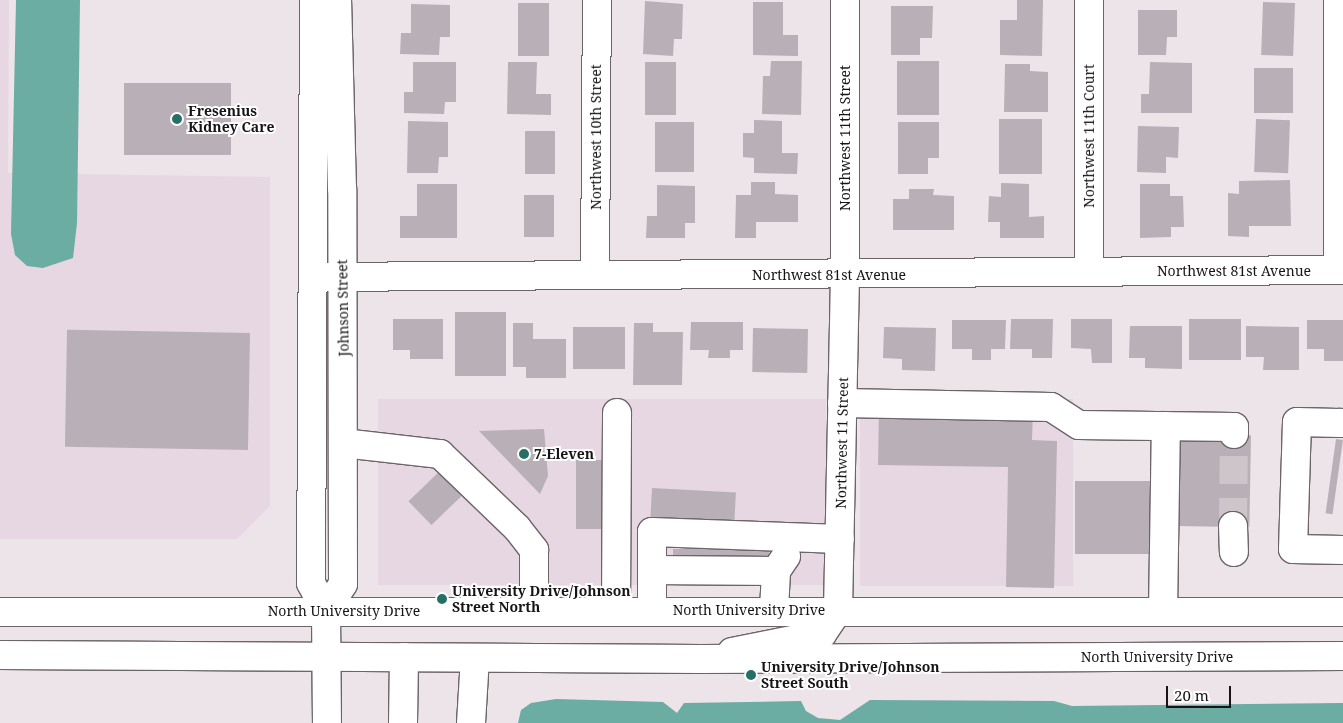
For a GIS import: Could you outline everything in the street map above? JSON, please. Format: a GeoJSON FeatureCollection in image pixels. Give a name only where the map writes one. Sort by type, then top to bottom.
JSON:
{"type":"FeatureCollection","features":[{"type":"Feature","properties":{"kind":"street","name":"Johnson Street"},"geometry":{"type":"LineString","coordinates":[[314,0],[315,277],[311,583],[326,611],[327,723]]}},
{"type":"Feature","properties":{"kind":"street","name":"Johnson Street"},"geometry":{"type":"LineString","coordinates":[[326,611],[343,584],[344,443],[337,0]]}},
{"type":"Feature","properties":{"kind":"street","name":"Northwest 10th Street"},"geometry":{"type":"LineString","coordinates":[[595,274],[597,0]]}},
{"type":"Feature","properties":{"kind":"street","name":"Northwest 11th Street"},"geometry":{"type":"LineString","coordinates":[[845,0],[845,276]]}},
{"type":"Feature","properties":{"kind":"street","name":"Northwest 11th Court"},"geometry":{"type":"LineString","coordinates":[[1089,0],[1089,272]]}},
{"type":"Feature","properties":{"kind":"street"},"geometry":{"type":"LineString","coordinates":[[1338,0],[1340,270]]}},
{"type":"Feature","properties":{"kind":"street","name":"Northwest 81st Avenue"},"geometry":{"type":"LineString","coordinates":[[315,277],[595,274],[845,276],[1340,270]]}},
{"type":"Feature","properties":{"kind":"street","name":"Northwest 11 Street"},"geometry":{"type":"LineString","coordinates":[[838,610],[845,276]]}},
{"type":"Feature","properties":{"kind":"street"},"geometry":{"type":"LineString","coordinates":[[842,403],[1051,407],[1079,425],[1234,427],[1234,434]]}},
{"type":"Feature","properties":{"kind":"street"},"geometry":{"type":"LineString","coordinates":[[616,610],[617,413]]}},
{"type":"Feature","properties":{"kind":"street"},"geometry":{"type":"LineString","coordinates":[[1343,423],[1297,422],[1293,549],[1343,550]]}},
{"type":"Feature","properties":{"kind":"street"},"geometry":{"type":"LineString","coordinates":[[1163,611],[1166,426]]}},
{"type":"Feature","properties":{"kind":"street"},"geometry":{"type":"LineString","coordinates":[[344,443],[440,454],[517,528],[534,550],[534,610]]}},
{"type":"Feature","properties":{"kind":"street"},"geometry":{"type":"LineString","coordinates":[[652,610],[652,532],[800,536],[840,539]]}},
{"type":"Feature","properties":{"kind":"street"},"geometry":{"type":"LineString","coordinates":[[774,610],[776,571],[800,536]]}},
{"type":"Feature","properties":{"kind":"street"},"geometry":{"type":"LineString","coordinates":[[652,570],[776,571]]}},
{"type":"Feature","properties":{"kind":"street","name":"North University Drive"},"geometry":{"type":"LineString","coordinates":[[0,612],[534,610],[1343,612]]}},
{"type":"Feature","properties":{"kind":"street","name":"North University Drive"},"geometry":{"type":"LineString","coordinates":[[701,659],[822,634],[838,610]]}},
{"type":"Feature","properties":{"kind":"street","name":"North University Drive"},"geometry":{"type":"LineString","coordinates":[[0,655],[701,659],[1343,656]]}},
{"type":"Feature","properties":{"kind":"street"},"geometry":{"type":"LineString","coordinates":[[403,723],[404,657]]}},
{"type":"Feature","properties":{"kind":"street"},"geometry":{"type":"LineString","coordinates":[[471,723],[474,658]]}},
{"type":"Feature","properties":{"kind":"shaded area"},"geometry":{"type":"Polygon","coordinates":[[[0,0],[9,0],[8,173],[270,177],[270,506],[237,539],[0,539],[0,0]]]}},
{"type":"Feature","properties":{"kind":"shaded area"},"geometry":{"type":"Polygon","coordinates":[[[16,0],[80,0],[77,223],[73,258],[43,268],[27,266],[15,255],[11,234],[16,0]]]}},
{"type":"Feature","properties":{"kind":"shaded area"},"geometry":{"type":"Polygon","coordinates":[[[378,399],[826,399],[826,585],[378,585],[378,399]]]}},
{"type":"Feature","properties":{"kind":"shaded area"},"geometry":{"type":"Polygon","coordinates":[[[860,399],[1073,399],[1073,586],[860,586],[860,399]]]}},
{"type":"Feature","properties":{"kind":"shaded area"},"geometry":{"type":"Polygon","coordinates":[[[556,699],[663,702],[677,713],[684,703],[801,701],[806,711],[818,718],[840,720],[870,700],[1054,701],[1072,706],[1343,703],[1343,723],[518,723],[521,710],[531,703],[556,699]]]}},
{"type":"Feature","properties":{"kind":"building"},"geometry":{"type":"Polygon","coordinates":[[[1017,0],[1043,0],[1042,56],[1000,55],[1000,20],[1017,20],[1017,0]]]}},
{"type":"Feature","properties":{"kind":"building"},"geometry":{"type":"Polygon","coordinates":[[[645,1],[683,4],[682,39],[674,39],[673,56],[643,54],[645,1]]]}},
{"type":"Feature","properties":{"kind":"building"},"geometry":{"type":"Polygon","coordinates":[[[753,2],[783,2],[783,35],[798,35],[798,56],[753,55],[753,2]]]}},
{"type":"Feature","properties":{"kind":"building"},"geometry":{"type":"Polygon","coordinates":[[[1263,2],[1295,3],[1293,56],[1261,55],[1263,2]]]}},
{"type":"Feature","properties":{"kind":"building"},"geometry":{"type":"Polygon","coordinates":[[[518,3],[549,3],[549,56],[518,56],[518,3]]]}},
{"type":"Feature","properties":{"kind":"building"},"geometry":{"type":"Polygon","coordinates":[[[411,4],[450,5],[450,37],[440,37],[439,55],[400,54],[401,33],[411,33],[411,4]]]}},
{"type":"Feature","properties":{"kind":"building"},"geometry":{"type":"Polygon","coordinates":[[[891,6],[933,6],[932,38],[920,38],[920,55],[891,55],[891,6]]]}},
{"type":"Feature","properties":{"kind":"building"},"geometry":{"type":"Polygon","coordinates":[[[1138,10],[1177,10],[1177,37],[1167,37],[1166,55],[1138,55],[1138,10]]]}},
{"type":"Feature","properties":{"kind":"building"},"geometry":{"type":"Polygon","coordinates":[[[771,61],[802,61],[801,115],[762,114],[763,76],[770,76],[771,61]]]}},
{"type":"Feature","properties":{"kind":"building"},"geometry":{"type":"Polygon","coordinates":[[[897,61],[939,61],[939,115],[897,115],[897,61]]]}},
{"type":"Feature","properties":{"kind":"building"},"geometry":{"type":"Polygon","coordinates":[[[413,62],[456,62],[456,102],[445,102],[444,114],[404,113],[404,92],[413,92],[413,62]]]}},
{"type":"Feature","properties":{"kind":"building"},"geometry":{"type":"Polygon","coordinates":[[[508,62],[537,62],[536,94],[551,94],[551,115],[507,114],[508,62]]]}},
{"type":"Feature","properties":{"kind":"building"},"geometry":{"type":"Polygon","coordinates":[[[645,62],[676,62],[676,115],[645,115],[645,62]]]}},
{"type":"Feature","properties":{"kind":"building"},"geometry":{"type":"Polygon","coordinates":[[[1150,62],[1192,63],[1192,113],[1141,113],[1141,94],[1149,94],[1150,62]]]}},
{"type":"Feature","properties":{"kind":"building"},"geometry":{"type":"Polygon","coordinates":[[[1005,64],[1030,64],[1030,71],[1048,72],[1048,112],[1004,112],[1005,64]]]}},
{"type":"Feature","properties":{"kind":"building"},"geometry":{"type":"Polygon","coordinates":[[[1254,68],[1293,68],[1293,113],[1254,113],[1254,68]]]}},
{"type":"Feature","properties":{"kind":"building","name":"Fresenius Kidney Care"},"geometry":{"type":"Polygon","coordinates":[[[124,83],[231,83],[231,155],[124,155],[124,83]]]}},
{"type":"Feature","properties":{"kind":"building"},"geometry":{"type":"Polygon","coordinates":[[[999,119],[1042,119],[1042,174],[999,174],[999,119]]]}},
{"type":"Feature","properties":{"kind":"building"},"geometry":{"type":"Polygon","coordinates":[[[1256,119],[1290,120],[1288,173],[1254,172],[1256,119]]]}},
{"type":"Feature","properties":{"kind":"building"},"geometry":{"type":"Polygon","coordinates":[[[754,120],[782,121],[782,153],[798,153],[797,174],[754,173],[754,158],[743,157],[743,133],[754,133],[754,120]]]}},
{"type":"Feature","properties":{"kind":"building"},"geometry":{"type":"Polygon","coordinates":[[[408,121],[448,122],[448,157],[439,157],[438,173],[407,173],[408,121]]]}},
{"type":"Feature","properties":{"kind":"building"},"geometry":{"type":"Polygon","coordinates":[[[655,122],[694,122],[694,172],[655,172],[655,122]]]}},
{"type":"Feature","properties":{"kind":"building"},"geometry":{"type":"Polygon","coordinates":[[[898,122],[939,122],[939,158],[928,158],[928,174],[898,174],[898,122]]]}},
{"type":"Feature","properties":{"kind":"building"},"geometry":{"type":"Polygon","coordinates":[[[1138,126],[1179,127],[1178,158],[1166,157],[1166,173],[1137,172],[1138,126]]]}},
{"type":"Feature","properties":{"kind":"building"},"geometry":{"type":"Polygon","coordinates":[[[525,131],[555,131],[555,174],[525,174],[525,131]]]}},
{"type":"Feature","properties":{"kind":"building"},"geometry":{"type":"Polygon","coordinates":[[[1290,180],[1291,226],[1249,226],[1249,237],[1228,236],[1228,193],[1239,194],[1239,181],[1290,180]]]}},
{"type":"Feature","properties":{"kind":"building"},"geometry":{"type":"Polygon","coordinates":[[[751,182],[775,182],[775,194],[798,195],[798,222],[756,222],[756,238],[735,238],[736,195],[751,195],[751,182]]]}},
{"type":"Feature","properties":{"kind":"building"},"geometry":{"type":"Polygon","coordinates":[[[1001,183],[1029,184],[1029,217],[1044,216],[1044,238],[1000,238],[1000,222],[988,222],[989,196],[1001,197],[1001,183]]]}},
{"type":"Feature","properties":{"kind":"building"},"geometry":{"type":"Polygon","coordinates":[[[417,184],[457,184],[457,238],[400,238],[400,216],[417,216],[417,184]]]}},
{"type":"Feature","properties":{"kind":"building"},"geometry":{"type":"Polygon","coordinates":[[[1140,184],[1170,184],[1170,196],[1183,196],[1184,227],[1171,227],[1171,237],[1140,238],[1140,184]]]}},
{"type":"Feature","properties":{"kind":"building"},"geometry":{"type":"Polygon","coordinates":[[[657,185],[695,186],[695,223],[685,223],[685,238],[646,238],[647,216],[657,216],[657,185]]]}},
{"type":"Feature","properties":{"kind":"building"},"geometry":{"type":"Polygon","coordinates":[[[909,189],[934,189],[933,195],[954,196],[954,230],[893,230],[893,199],[909,199],[909,189]]]}},
{"type":"Feature","properties":{"kind":"building"},"geometry":{"type":"Polygon","coordinates":[[[524,195],[554,195],[554,237],[524,237],[524,195]]]}},
{"type":"Feature","properties":{"kind":"building"},"geometry":{"type":"Polygon","coordinates":[[[455,312],[506,312],[506,376],[455,376],[455,312]]]}},
{"type":"Feature","properties":{"kind":"building"},"geometry":{"type":"Polygon","coordinates":[[[393,319],[443,319],[443,359],[410,359],[410,350],[393,350],[393,319]]]}},
{"type":"Feature","properties":{"kind":"building"},"geometry":{"type":"Polygon","coordinates":[[[1011,319],[1053,319],[1052,358],[1032,358],[1032,349],[1010,349],[1011,319]]]}},
{"type":"Feature","properties":{"kind":"building"},"geometry":{"type":"Polygon","coordinates":[[[1071,319],[1112,319],[1112,363],[1092,363],[1091,349],[1071,348],[1071,319]]]}},
{"type":"Feature","properties":{"kind":"building"},"geometry":{"type":"Polygon","coordinates":[[[1189,319],[1241,319],[1241,360],[1189,360],[1189,319]]]}},
{"type":"Feature","properties":{"kind":"building"},"geometry":{"type":"Polygon","coordinates":[[[952,320],[1006,320],[1005,349],[991,349],[991,360],[972,360],[972,349],[952,349],[952,320]]]}},
{"type":"Feature","properties":{"kind":"building"},"geometry":{"type":"Polygon","coordinates":[[[1307,320],[1343,320],[1343,361],[1324,361],[1324,349],[1307,349],[1307,320]]]}},
{"type":"Feature","properties":{"kind":"building"},"geometry":{"type":"Polygon","coordinates":[[[691,322],[743,322],[743,350],[730,350],[730,358],[708,358],[709,350],[690,350],[691,322]]]}},
{"type":"Feature","properties":{"kind":"building"},"geometry":{"type":"Polygon","coordinates":[[[513,323],[533,323],[533,339],[566,339],[566,378],[526,378],[526,367],[513,367],[513,323]]]}},
{"type":"Feature","properties":{"kind":"building"},"geometry":{"type":"Polygon","coordinates":[[[634,323],[653,323],[653,332],[683,332],[682,385],[633,385],[634,323]]]}},
{"type":"Feature","properties":{"kind":"building"},"geometry":{"type":"Polygon","coordinates":[[[1130,326],[1182,326],[1182,369],[1145,368],[1145,358],[1129,358],[1130,326]]]}},
{"type":"Feature","properties":{"kind":"building"},"geometry":{"type":"Polygon","coordinates":[[[1246,326],[1299,327],[1299,370],[1263,370],[1264,357],[1246,357],[1246,326]]]}},
{"type":"Feature","properties":{"kind":"building"},"geometry":{"type":"Polygon","coordinates":[[[573,327],[625,327],[625,369],[573,369],[573,327]]]}},
{"type":"Feature","properties":{"kind":"building"},"geometry":{"type":"Polygon","coordinates":[[[884,327],[936,328],[935,371],[902,370],[902,359],[883,358],[884,327]]]}},
{"type":"Feature","properties":{"kind":"building"},"geometry":{"type":"Polygon","coordinates":[[[753,328],[808,329],[807,373],[752,372],[753,328]]]}},
{"type":"Feature","properties":{"kind":"building"},"geometry":{"type":"Polygon","coordinates":[[[67,330],[250,333],[248,450],[65,447],[67,330]]]}},
{"type":"Feature","properties":{"kind":"building"},"geometry":{"type":"Polygon","coordinates":[[[879,407],[1033,410],[1032,440],[1057,441],[1054,588],[1006,587],[1008,467],[878,465],[879,407]]]}},
{"type":"Feature","properties":{"kind":"building","name":"7-Eleven"},"geometry":{"type":"Polygon","coordinates":[[[544,429],[548,476],[540,494],[479,431],[544,429]]]}},
{"type":"Feature","properties":{"kind":"building"},"geometry":{"type":"Polygon","coordinates":[[[1178,434],[1251,435],[1249,527],[1176,526],[1178,434]]]}},
{"type":"Feature","properties":{"kind":"building"},"geometry":{"type":"Polygon","coordinates":[[[1336,439],[1343,440],[1332,514],[1326,513],[1336,439]]]}},
{"type":"Feature","properties":{"kind":"building"},"geometry":{"type":"Polygon","coordinates":[[[576,460],[612,460],[612,529],[576,529],[576,460]]]}},
{"type":"Feature","properties":{"kind":"building"},"geometry":{"type":"Polygon","coordinates":[[[443,468],[466,492],[431,525],[408,501],[443,468]]]}},
{"type":"Feature","properties":{"kind":"building"},"geometry":{"type":"Polygon","coordinates":[[[1075,481],[1151,481],[1151,554],[1075,554],[1075,481]]]}},
{"type":"Feature","properties":{"kind":"building"},"geometry":{"type":"Polygon","coordinates":[[[652,488],[736,492],[734,526],[650,522],[652,488]]]}},
{"type":"Feature","properties":{"kind":"building"},"geometry":{"type":"Polygon","coordinates":[[[673,549],[769,549],[769,566],[673,566],[673,549]]]}},
{"type":"Feature","properties":{"kind":"tunnel"},"geometry":{"type":"LineString","coordinates":[[1233,526],[1234,434]]}},
{"type":"Feature","properties":{"kind":"place","name":"Fresenius Kidney Care"},"geometry":{"type":"Point","coordinates":[177,119]}},
{"type":"Feature","properties":{"kind":"place","name":"7-Eleven"},"geometry":{"type":"Point","coordinates":[524,454]}},
{"type":"Feature","properties":{"kind":"place","name":"University Drive/Johnson Street North"},"geometry":{"type":"Point","coordinates":[442,599]}},
{"type":"Feature","properties":{"kind":"place","name":"University Drive/Johnson Street South"},"geometry":{"type":"Point","coordinates":[751,675]}}]}
